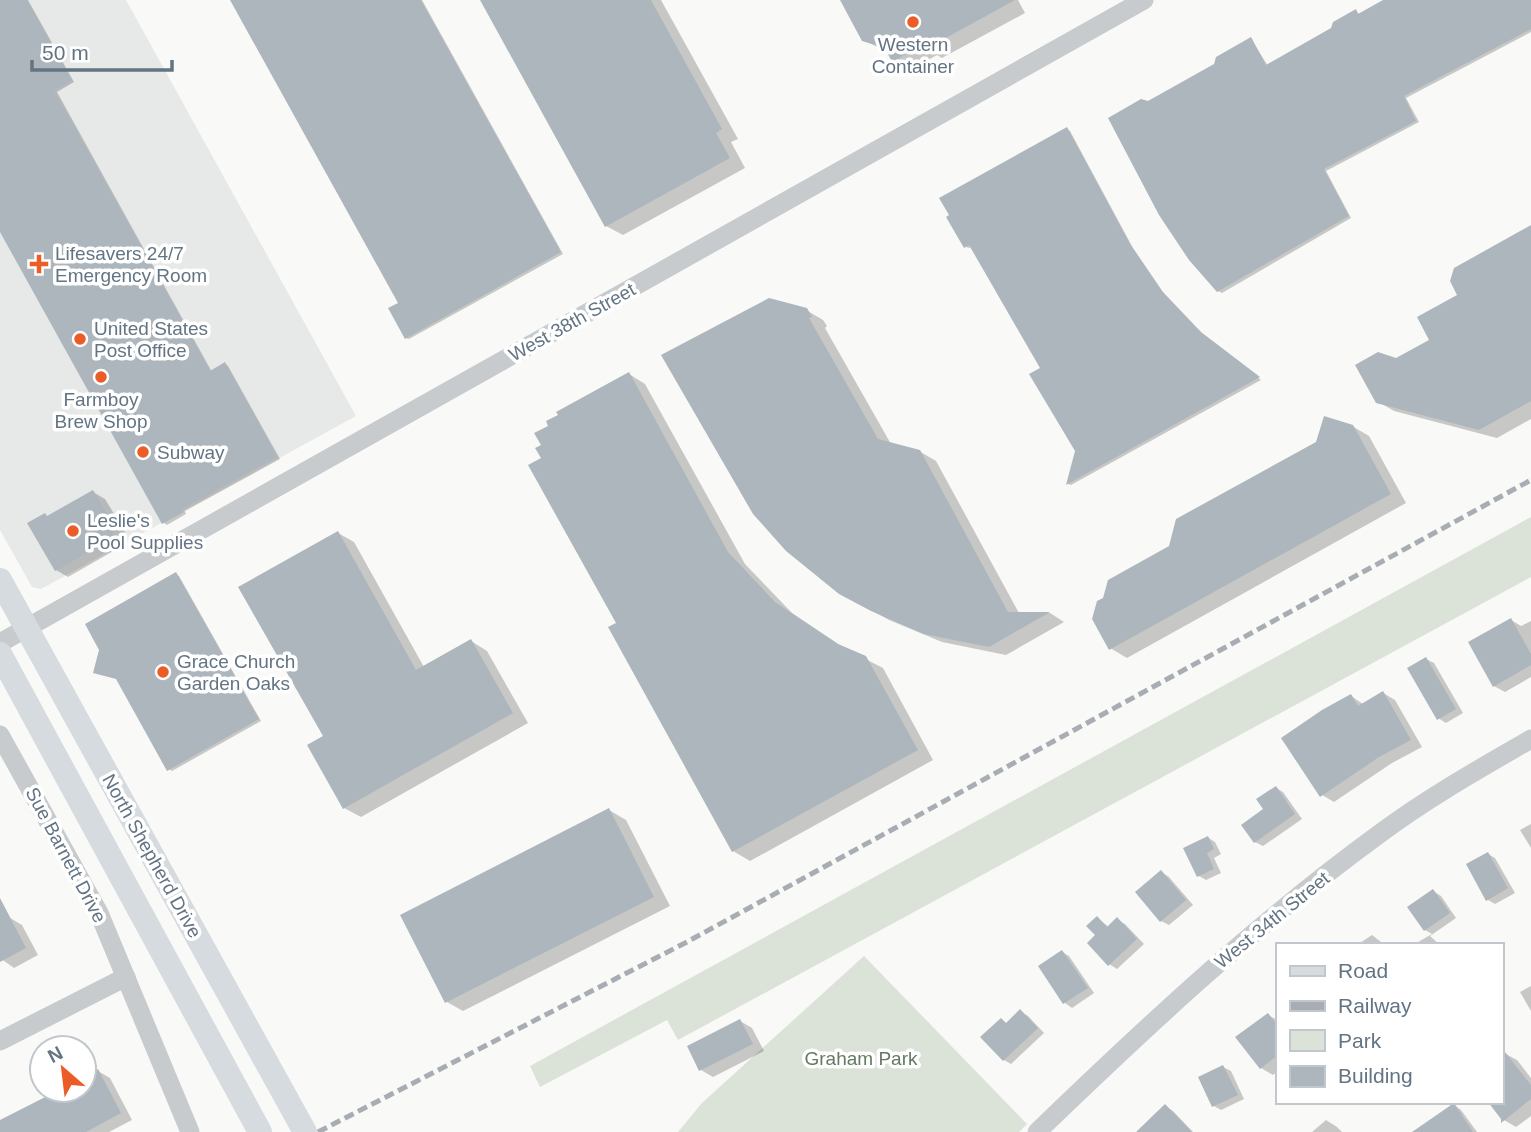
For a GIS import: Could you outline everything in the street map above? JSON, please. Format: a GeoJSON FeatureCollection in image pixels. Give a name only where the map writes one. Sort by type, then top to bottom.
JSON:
{"type":"FeatureCollection","features":[{"type":"Feature","properties":{"kind":"main road","name":"North Shepherd Drive"},"geometry":{"type":"LineString","coordinates":[[0,580],[305,1132]]}},
{"type":"Feature","properties":{"kind":"main road","name":"North Shepherd Drive"},"geometry":{"type":"LineString","coordinates":[[0,654],[260,1132]]}},
{"type":"Feature","properties":{"kind":"street","name":"West 38th Street"},"geometry":{"type":"LineString","coordinates":[[0,643],[1144,0]]}},
{"type":"Feature","properties":{"kind":"street","name":"Sue Barnett Drive"},"geometry":{"type":"LineString","coordinates":[[0,735],[99,913],[190,1132]]}},
{"type":"Feature","properties":{"kind":"street","name":"West 34th Street"},"geometry":{"type":"LineString","coordinates":[[1037,1132],[1190,988],[1304,892],[1384,830],[1531,739]]}},
{"type":"Feature","properties":{"kind":"street"},"geometry":{"type":"LineString","coordinates":[[0,1041],[126,977]]}},
{"type":"Feature","properties":{"kind":"shaded area"},"geometry":{"type":"Polygon","coordinates":[[[0,0],[126,0],[356,416],[41,589],[32,587],[0,530],[0,0]]]}},
{"type":"Feature","properties":{"kind":"green space"},"geometry":{"type":"Polygon","coordinates":[[[1531,517],[1531,577],[678,1040],[667,1020],[540,1087],[530,1066],[1531,517]]]}},
{"type":"Feature","properties":{"kind":"green space","name":"Graham Park"},"geometry":{"type":"Polygon","coordinates":[[[864,956],[1027,1124],[1019,1132],[678,1132],[702,1103],[864,956]]]}},
{"type":"Feature","properties":{"kind":"building"},"geometry":{"type":"Polygon","coordinates":[[[0,0],[27,0],[72,81],[54,90],[210,371],[225,362],[277,457],[182,509],[184,512],[162,524],[0,232],[0,0]]]}},
{"type":"Feature","properties":{"kind":"building"},"geometry":{"type":"Polygon","coordinates":[[[230,0],[421,0],[561,252],[405,339],[388,308],[398,303],[230,0]]]}},
{"type":"Feature","properties":{"kind":"building"},"geometry":{"type":"Polygon","coordinates":[[[480,0],[651,0],[722,129],[716,133],[730,158],[605,227],[480,0]]]}},
{"type":"Feature","properties":{"kind":"building","name":"Western Container"},"geometry":{"type":"Polygon","coordinates":[[[840,0],[1015,0],[924,50],[922,45],[892,62],[885,48],[862,41],[840,0]]]}},
{"type":"Feature","properties":{"kind":"building"},"geometry":{"type":"Polygon","coordinates":[[[1383,0],[1531,0],[1531,29],[1404,96],[1416,121],[1324,169],[1349,216],[1217,292],[1189,260],[1159,215],[1108,118],[1141,99],[1148,101],[1214,64],[1216,57],[1251,37],[1266,65],[1331,28],[1333,22],[1356,9],[1358,14],[1383,0]]]}},
{"type":"Feature","properties":{"kind":"building"},"geometry":{"type":"Polygon","coordinates":[[[1067,127],[1130,244],[1162,291],[1201,332],[1260,377],[1066,485],[1075,451],[1029,374],[1040,368],[969,245],[964,248],[946,217],[949,215],[939,198],[1067,127]]]}},
{"type":"Feature","properties":{"kind":"building"},"geometry":{"type":"Polygon","coordinates":[[[1531,225],[1531,401],[1479,430],[1376,403],[1355,365],[1378,352],[1396,358],[1429,340],[1417,317],[1457,295],[1450,281],[1454,268],[1531,225]]]}},
{"type":"Feature","properties":{"kind":"building"},"geometry":{"type":"Polygon","coordinates":[[[769,298],[807,308],[812,317],[809,318],[878,439],[920,450],[1008,612],[1050,612],[989,647],[924,634],[839,594],[786,551],[753,514],[661,355],[769,298]]]}},
{"type":"Feature","properties":{"kind":"building"},"geometry":{"type":"Polygon","coordinates":[[[629,372],[728,552],[775,602],[838,644],[866,656],[918,750],[732,852],[608,627],[616,623],[528,465],[541,458],[535,448],[541,445],[534,433],[548,426],[546,421],[558,415],[556,412],[629,372]]]}},
{"type":"Feature","properties":{"kind":"building"},"geometry":{"type":"Polygon","coordinates":[[[1324,416],[1353,425],[1391,494],[1109,650],[1092,619],[1097,601],[1103,598],[1108,580],[1169,546],[1176,519],[1316,442],[1324,416]]]}},
{"type":"Feature","properties":{"kind":"building","name":"Leslie's Pool Supplies"},"geometry":{"type":"Polygon","coordinates":[[[93,490],[115,527],[112,539],[55,571],[27,523],[45,513],[47,516],[93,490]]]}},
{"type":"Feature","properties":{"kind":"building"},"geometry":{"type":"Polygon","coordinates":[[[338,531],[416,670],[471,639],[513,713],[343,809],[307,745],[323,736],[238,587],[338,531]]]}},
{"type":"Feature","properties":{"kind":"building","name":"Grace Church Garden Oaks"},"geometry":{"type":"Polygon","coordinates":[[[176,572],[259,719],[167,771],[116,679],[93,673],[99,650],[85,624],[176,572]]]}},
{"type":"Feature","properties":{"kind":"building"},"geometry":{"type":"Polygon","coordinates":[[[1511,618],[1531,654],[1531,665],[1493,687],[1468,642],[1511,618]]]}},
{"type":"Feature","properties":{"kind":"building"},"geometry":{"type":"Polygon","coordinates":[[[1426,657],[1456,709],[1437,720],[1407,668],[1426,657]]]}},
{"type":"Feature","properties":{"kind":"building"},"geometry":{"type":"Polygon","coordinates":[[[1383,691],[1411,740],[1379,757],[1320,797],[1281,738],[1351,694],[1358,706],[1383,691]]]}},
{"type":"Feature","properties":{"kind":"building"},"geometry":{"type":"Polygon","coordinates":[[[1276,786],[1295,814],[1254,843],[1241,825],[1263,809],[1256,799],[1276,786]]]}},
{"type":"Feature","properties":{"kind":"building"},"geometry":{"type":"Polygon","coordinates":[[[609,808],[654,897],[445,1003],[400,915],[609,808]]]}},
{"type":"Feature","properties":{"kind":"building"},"geometry":{"type":"Polygon","coordinates":[[[1208,836],[1214,849],[1207,853],[1214,869],[1197,877],[1183,848],[1208,836]]]}},
{"type":"Feature","properties":{"kind":"building"},"geometry":{"type":"Polygon","coordinates":[[[1488,852],[1508,888],[1486,901],[1466,864],[1488,852]]]}},
{"type":"Feature","properties":{"kind":"building"},"geometry":{"type":"Polygon","coordinates":[[[1161,870],[1186,900],[1160,922],[1135,892],[1161,870]]]}},
{"type":"Feature","properties":{"kind":"building"},"geometry":{"type":"Polygon","coordinates":[[[1433,889],[1450,913],[1424,931],[1407,907],[1433,889]]]}},
{"type":"Feature","properties":{"kind":"building"},"geometry":{"type":"Polygon","coordinates":[[[0,898],[26,948],[0,962],[0,898]]]}},
{"type":"Feature","properties":{"kind":"building"},"geometry":{"type":"Polygon","coordinates":[[[1097,916],[1107,927],[1117,917],[1137,939],[1108,966],[1087,943],[1095,935],[1086,926],[1097,916]]]}},
{"type":"Feature","properties":{"kind":"building"},"geometry":{"type":"Polygon","coordinates":[[[1062,950],[1088,988],[1063,1004],[1038,966],[1062,950]]]}},
{"type":"Feature","properties":{"kind":"building"},"geometry":{"type":"Polygon","coordinates":[[[1020,1009],[1038,1028],[1003,1061],[980,1037],[1001,1018],[1006,1023],[1020,1009]]]}},
{"type":"Feature","properties":{"kind":"building"},"geometry":{"type":"Polygon","coordinates":[[[1268,1013],[1276,1024],[1276,1057],[1260,1069],[1235,1037],[1268,1013]]]}},
{"type":"Feature","properties":{"kind":"building"},"geometry":{"type":"Polygon","coordinates":[[[740,1019],[753,1044],[699,1071],[687,1046],[740,1019]]]}},
{"type":"Feature","properties":{"kind":"building"},"geometry":{"type":"Polygon","coordinates":[[[1503,1050],[1531,1085],[1531,1099],[1501,1123],[1490,1104],[1503,1104],[1503,1050]]]}},
{"type":"Feature","properties":{"kind":"building"},"geometry":{"type":"Polygon","coordinates":[[[1223,1065],[1238,1095],[1212,1107],[1198,1077],[1223,1065]]]}},
{"type":"Feature","properties":{"kind":"building"},"geometry":{"type":"Polygon","coordinates":[[[98,1069],[121,1113],[86,1132],[0,1132],[0,1120],[31,1104],[98,1104],[98,1069]]]}},
{"type":"Feature","properties":{"kind":"building"},"geometry":{"type":"Polygon","coordinates":[[[1165,1104],[1192,1132],[1136,1132],[1165,1104]]]}},
{"type":"Feature","properties":{"kind":"building"},"geometry":{"type":"Polygon","coordinates":[[[1455,1104],[1473,1132],[1412,1132],[1455,1104]]]}},
{"type":"Feature","properties":{"kind":"railway"},"geometry":{"type":"LineString","coordinates":[[318,1132],[685,943],[1531,480]]}},
{"type":"Feature","properties":{"kind":"place","name":"Western Container"},"geometry":{"type":"Point","coordinates":[913,22]}},
{"type":"Feature","properties":{"kind":"place","name":"Lifesavers 24/7 Emergency Room"},"geometry":{"type":"Point","coordinates":[39,264]}},
{"type":"Feature","properties":{"kind":"place","name":"United States Post Office"},"geometry":{"type":"Point","coordinates":[80,339]}},
{"type":"Feature","properties":{"kind":"place","name":"Farmboy Brew Shop"},"geometry":{"type":"Point","coordinates":[101,377]}},
{"type":"Feature","properties":{"kind":"place","name":"Subway"},"geometry":{"type":"Point","coordinates":[143,452]}},
{"type":"Feature","properties":{"kind":"place","name":"Leslie's Pool Supplies"},"geometry":{"type":"Point","coordinates":[73,531]}},
{"type":"Feature","properties":{"kind":"place","name":"Grace Church Garden Oaks"},"geometry":{"type":"Point","coordinates":[163,672]}}]}
